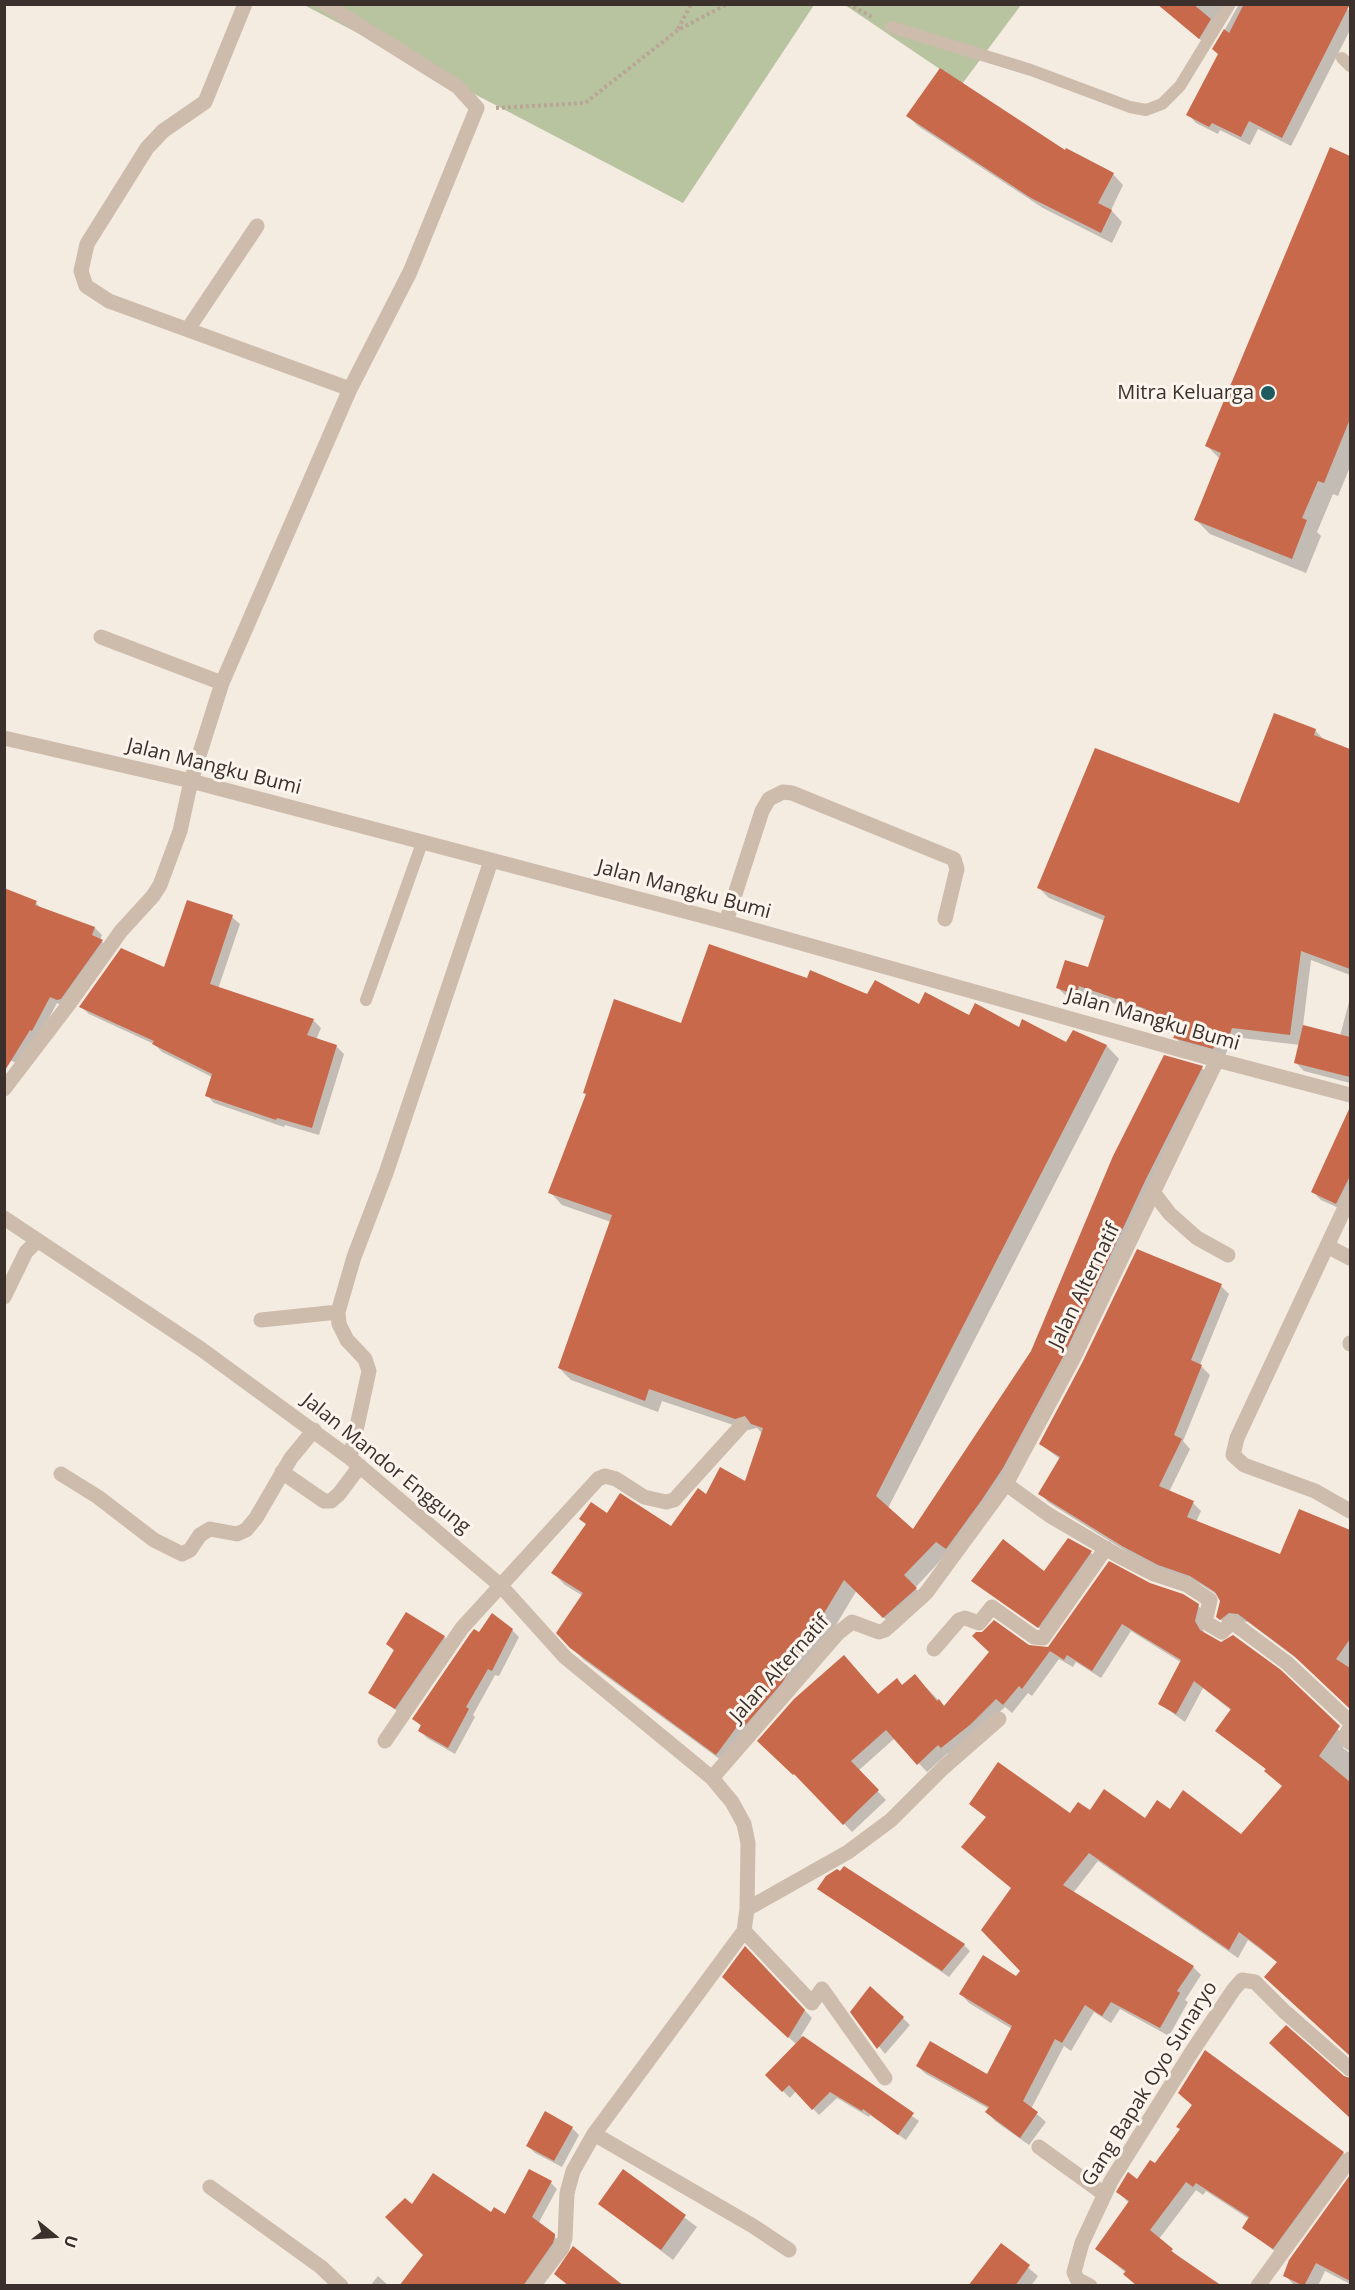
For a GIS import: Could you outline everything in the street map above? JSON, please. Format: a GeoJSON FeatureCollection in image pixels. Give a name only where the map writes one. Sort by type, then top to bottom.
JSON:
{"type":"FeatureCollection","features":[{"type":"Feature","properties":{"kind":"street"},"geometry":{"type":"LineString","coordinates":[[245,4],[205,102],[155,138],[87,244],[81,271],[86,286],[109,300],[350,389]]}},
{"type":"Feature","properties":{"kind":"street"},"geometry":{"type":"LineString","coordinates":[[4,1089],[121,931],[153,896],[180,831],[191,781],[222,683],[350,389],[410,272],[477,108],[458,87],[325,4]]}},
{"type":"Feature","properties":{"kind":"street"},"geometry":{"type":"LineString","coordinates":[[188,329],[257,226]]}},
{"type":"Feature","properties":{"kind":"street"},"geometry":{"type":"LineString","coordinates":[[101,637],[222,683]]}},
{"type":"Feature","properties":{"kind":"street","name":"Jalan Mangku Bumi"},"geometry":{"type":"LineString","coordinates":[[4,738],[191,781],[726,922],[1216,1060],[1350,1095]]}},
{"type":"Feature","properties":{"kind":"street"},"geometry":{"type":"LineString","coordinates":[[726,922],[762,811],[769,799],[783,792],[792,793],[954,859],[957,869],[945,919]]}},
{"type":"Feature","properties":{"kind":"street"},"geometry":{"type":"LineString","coordinates":[[282,1472],[324,1501],[331,1500],[339,1494],[355,1462],[369,1371],[365,1359],[347,1340],[339,1324],[338,1312],[354,1257],[409,1107],[491,861]]}},
{"type":"Feature","properties":{"kind":"street","name":"Jalan Alternatif"},"geometry":{"type":"LineString","coordinates":[[712,1778],[838,1633],[852,1622],[879,1632],[885,1630],[926,1593],[1006,1484],[1073,1359],[1216,1060]]}},
{"type":"Feature","properties":{"kind":"street"},"geometry":{"type":"LineString","coordinates":[[1154,1192],[1170,1214],[1197,1238],[1228,1255]]}},
{"type":"Feature","properties":{"kind":"street"},"geometry":{"type":"LineString","coordinates":[[1350,1197],[1237,1438],[1233,1455],[1244,1465],[1315,1491],[1350,1511]]}},
{"type":"Feature","properties":{"kind":"street","name":"Jalan Mandor Enggung"},"geometry":{"type":"LineString","coordinates":[[4,1218],[201,1349],[355,1462],[501,1586],[565,1657],[712,1778]]}},
{"type":"Feature","properties":{"kind":"street"},"geometry":{"type":"LineString","coordinates":[[4,1297],[26,1252],[37,1240]]}},
{"type":"Feature","properties":{"kind":"street"},"geometry":{"type":"LineString","coordinates":[[1327,1246],[1350,1258]]}},
{"type":"Feature","properties":{"kind":"street"},"geometry":{"type":"LineString","coordinates":[[261,1320],[338,1312]]}},
{"type":"Feature","properties":{"kind":"street"},"geometry":{"type":"LineString","coordinates":[[386,1741],[462,1628],[598,1479],[605,1476],[616,1479],[644,1497],[666,1502],[674,1500],[742,1425]]}},
{"type":"Feature","properties":{"kind":"street"},"geometry":{"type":"LineString","coordinates":[[61,1474],[98,1497],[154,1540],[182,1554],[190,1550],[200,1535],[210,1529],[237,1534],[246,1530],[256,1518],[282,1472],[314,1430]]}},
{"type":"Feature","properties":{"kind":"street"},"geometry":{"type":"LineString","coordinates":[[1006,1484],[1049,1515],[1106,1548],[1154,1574],[1187,1585],[1210,1600],[1205,1622],[1222,1632],[1232,1622],[1287,1663],[1350,1722]]}},
{"type":"Feature","properties":{"kind":"street"},"geometry":{"type":"LineString","coordinates":[[934,1649],[959,1620],[965,1618],[979,1623],[992,1607],[1034,1637],[1043,1638],[1106,1548]]}},
{"type":"Feature","properties":{"kind":"street"},"geometry":{"type":"LineString","coordinates":[[747,1909],[848,1852],[891,1820],[943,1768],[999,1719]]}},
{"type":"Feature","properties":{"kind":"street"},"geometry":{"type":"LineString","coordinates":[[1350,1728],[1345,1737],[1350,1743]]}},
{"type":"Feature","properties":{"kind":"street"},"geometry":{"type":"LineString","coordinates":[[533,2286],[562,2248],[565,2238],[567,2193],[573,2171],[594,2134],[744,1931],[747,1909],[748,1843],[744,1824],[732,1802],[712,1778]]}},
{"type":"Feature","properties":{"kind":"street"},"geometry":{"type":"LineString","coordinates":[[744,1931],[812,2003],[822,1989],[885,2078]]}},
{"type":"Feature","properties":{"kind":"street","name":"Gang Bapak Oyo Sunaryo"},"geometry":{"type":"LineString","coordinates":[[1090,2286],[1075,2277],[1082,2242],[1104,2194],[1193,2050],[1242,1980],[1255,1982],[1284,2011],[1350,2068]]}},
{"type":"Feature","properties":{"kind":"street"},"geometry":{"type":"LineString","coordinates":[[594,2134],[753,2226],[789,2250]]}},
{"type":"Feature","properties":{"kind":"street"},"geometry":{"type":"LineString","coordinates":[[1039,2147],[1104,2194]]}},
{"type":"Feature","properties":{"kind":"street"},"geometry":{"type":"LineString","coordinates":[[1258,2286],[1350,2159]]}},
{"type":"Feature","properties":{"kind":"street"},"geometry":{"type":"LineString","coordinates":[[210,2187],[321,2267],[341,2286]]}},
{"type":"Feature","properties":{"kind":"lane"},"geometry":{"type":"LineString","coordinates":[[891,27],[1031,70],[1130,107],[1146,110],[1162,104],[1180,86],[1230,4]]}},
{"type":"Feature","properties":{"kind":"lane"},"geometry":{"type":"LineString","coordinates":[[366,1000],[422,843]]}},
{"type":"Feature","properties":{"kind":"path"},"geometry":{"type":"LineString","coordinates":[[678,30],[690,4]]}},
{"type":"Feature","properties":{"kind":"path"},"geometry":{"type":"LineString","coordinates":[[477,108],[585,103],[678,30],[727,4]]}},
{"type":"Feature","properties":{"kind":"path"},"geometry":{"type":"LineString","coordinates":[[848,4],[891,27]]}},
{"type":"Feature","properties":{"kind":"green space"},"geometry":{"type":"Polygon","coordinates":[[[304,5],[814,5],[683,203],[304,5]]]}},
{"type":"Feature","properties":{"kind":"green space"},"geometry":{"type":"Polygon","coordinates":[[[845,5],[1021,5],[962,84],[845,5]]]}},
{"type":"Feature","properties":{"kind":"building"},"geometry":{"type":"Polygon","coordinates":[[[1157,4],[1193,4],[1211,19],[1199,39],[1157,4]]]}},
{"type":"Feature","properties":{"kind":"building"},"geometry":{"type":"Polygon","coordinates":[[[1244,4],[1350,4],[1282,138],[1249,121],[1241,137],[1212,123],[1209,127],[1186,115],[1218,54],[1212,49],[1224,29],[1229,33],[1244,4]]]}},
{"type":"Feature","properties":{"kind":"building"},"geometry":{"type":"Polygon","coordinates":[[[940,68],[1065,150],[1066,148],[1114,173],[1098,203],[1112,210],[1101,233],[1031,198],[906,116],[940,68]]]}},
{"type":"Feature","properties":{"kind":"building"},"geometry":{"type":"Polygon","coordinates":[[[1330,147],[1350,156],[1350,419],[1324,483],[1318,481],[1302,518],[1307,520],[1292,559],[1194,520],[1221,453],[1205,446],[1330,147]]]}},
{"type":"Feature","properties":{"kind":"building"},"geometry":{"type":"Polygon","coordinates":[[[1274,713],[1316,729],[1314,735],[1350,749],[1350,969],[1301,951],[1290,1035],[1232,1028],[1227,1043],[1217,1040],[1213,1049],[1173,1038],[1178,1029],[1143,1019],[1146,1009],[1079,986],[1076,995],[1056,988],[1065,960],[1088,967],[1105,916],[1037,888],[1095,748],[1239,803],[1274,713]]]}},
{"type":"Feature","properties":{"kind":"building"},"geometry":{"type":"Polygon","coordinates":[[[4,888],[37,901],[35,905],[95,927],[92,935],[103,940],[61,999],[50,997],[32,1031],[30,1030],[4,1072],[4,888]]]}},
{"type":"Feature","properties":{"kind":"building"},"geometry":{"type":"Polygon","coordinates":[[[187,900],[233,915],[210,984],[314,1019],[307,1035],[337,1045],[312,1128],[277,1118],[276,1120],[205,1096],[212,1074],[152,1044],[154,1041],[79,1007],[121,948],[164,967],[187,900]]]}},
{"type":"Feature","properties":{"kind":"building"},"geometry":{"type":"Polygon","coordinates":[[[709,944],[807,978],[810,970],[867,994],[875,980],[919,1004],[925,992],[969,1015],[975,1003],[1019,1027],[1022,1019],[1066,1042],[1073,1030],[1107,1045],[876,1496],[913,1529],[1031,1351],[1113,1156],[1164,1055],[1203,1066],[1145,1181],[1064,1355],[1003,1468],[981,1501],[946,1549],[936,1542],[904,1575],[917,1588],[883,1618],[844,1580],[782,1683],[743,1728],[739,1724],[716,1755],[570,1648],[556,1633],[583,1593],[551,1573],[586,1524],[579,1519],[591,1502],[607,1513],[620,1493],[671,1526],[698,1488],[706,1494],[720,1467],[745,1481],[763,1428],[751,1424],[745,1416],[735,1419],[649,1389],[645,1401],[558,1368],[612,1215],[548,1193],[586,1094],[583,1093],[614,999],[681,1023],[709,944]]]}},
{"type":"Feature","properties":{"kind":"building"},"geometry":{"type":"Polygon","coordinates":[[[1303,1025],[1350,1037],[1350,1077],[1294,1063],[1303,1025]]]}},
{"type":"Feature","properties":{"kind":"building"},"geometry":{"type":"Polygon","coordinates":[[[1350,1107],[1350,1176],[1336,1204],[1311,1192],[1350,1107]]]}},
{"type":"Feature","properties":{"kind":"building"},"geometry":{"type":"Polygon","coordinates":[[[1137,1249],[1222,1284],[1191,1360],[1202,1365],[1174,1435],[1182,1439],[1159,1486],[1194,1501],[1187,1517],[1280,1554],[1299,1509],[1350,1530],[1350,1639],[1336,1659],[1350,1668],[1350,1709],[1294,1656],[1238,1614],[1229,1613],[1220,1620],[1216,1617],[1220,1601],[1215,1592],[1190,1576],[1158,1565],[1122,1546],[1038,1494],[1060,1457],[1039,1444],[1082,1363],[1137,1249]]]}},
{"type":"Feature","properties":{"kind":"building"},"geometry":{"type":"Polygon","coordinates":[[[1068,1538],[1092,1551],[1038,1628],[971,1581],[1003,1539],[1044,1571],[1068,1538]]]}},
{"type":"Feature","properties":{"kind":"building"},"geometry":{"type":"Polygon","coordinates":[[[1109,1561],[1150,1583],[1183,1594],[1199,1604],[1195,1621],[1200,1630],[1221,1642],[1233,1635],[1281,1670],[1340,1726],[1319,1756],[1350,1782],[1350,2056],[1264,1977],[1277,1962],[1259,1947],[1239,1932],[1229,1950],[1089,1853],[1063,1885],[1194,1966],[1177,1991],[1180,1993],[1160,2028],[1111,2002],[1102,2016],[1085,2005],[1062,2043],[1055,2039],[1023,2101],[1038,2112],[1020,2138],[985,2112],[989,2107],[916,2066],[930,2041],[987,2074],[1012,2026],[959,1994],[983,1955],[1016,1976],[1020,1971],[981,1930],[1011,1888],[961,1847],[986,1817],[969,1804],[998,1762],[1070,1813],[1078,1802],[1090,1810],[1104,1789],[1145,1818],[1157,1800],[1170,1809],[1183,1790],[1241,1834],[1282,1786],[1264,1771],[1266,1769],[1215,1731],[1231,1709],[1194,1681],[1176,1714],[1158,1704],[1181,1660],[1122,1624],[1092,1671],[1067,1655],[1064,1660],[1050,1651],[1022,1689],[1019,1686],[1003,1705],[996,1699],[971,1724],[941,1748],[938,1745],[917,1765],[886,1730],[851,1761],[879,1790],[843,1825],[794,1774],[757,1741],[794,1699],[844,1655],[878,1694],[897,1678],[902,1685],[915,1674],[937,1701],[939,1699],[944,1706],[989,1652],[972,1636],[976,1632],[982,1632],[994,1620],[1029,1645],[1048,1647],[1109,1561]]]}},
{"type":"Feature","properties":{"kind":"building"},"geometry":{"type":"Polygon","coordinates":[[[406,1612],[445,1636],[395,1709],[368,1693],[394,1650],[386,1644],[406,1612]]]}},
{"type":"Feature","properties":{"kind":"building"},"geometry":{"type":"Polygon","coordinates":[[[492,1613],[513,1629],[492,1671],[488,1669],[466,1707],[469,1709],[448,1748],[418,1731],[421,1725],[412,1719],[470,1634],[474,1629],[479,1632],[492,1613]]]}},
{"type":"Feature","properties":{"kind":"building"},"geometry":{"type":"Polygon","coordinates":[[[844,1866],[965,1944],[942,1971],[817,1889],[826,1876],[837,1869],[840,1871],[844,1866]]]}},
{"type":"Feature","properties":{"kind":"building"},"geometry":{"type":"Polygon","coordinates":[[[745,1946],[805,2010],[788,2038],[722,1977],[745,1946]]]}},
{"type":"Feature","properties":{"kind":"building"},"geometry":{"type":"Polygon","coordinates":[[[870,1986],[904,2017],[877,2049],[850,2012],[870,1986]]]}},
{"type":"Feature","properties":{"kind":"building"},"geometry":{"type":"Polygon","coordinates":[[[1286,2025],[1344,2076],[1350,2078],[1350,2118],[1269,2043],[1286,2025]]]}},
{"type":"Feature","properties":{"kind":"building"},"geometry":{"type":"Polygon","coordinates":[[[803,2036],[914,2113],[898,2135],[863,2109],[862,2111],[830,2092],[812,2110],[789,2085],[782,2092],[765,2075],[803,2036]]]}},
{"type":"Feature","properties":{"kind":"building"},"geometry":{"type":"Polygon","coordinates":[[[1205,2050],[1344,2152],[1273,2249],[1242,2228],[1249,2217],[1196,2183],[1193,2187],[1186,2182],[1150,2230],[1173,2249],[1171,2251],[1222,2286],[1137,2286],[1123,2274],[1126,2271],[1095,2249],[1129,2201],[1116,2192],[1128,2172],[1137,2179],[1150,2160],[1155,2163],[1180,2129],[1176,2127],[1192,2105],[1178,2093],[1205,2050]]]}},
{"type":"Feature","properties":{"kind":"building"},"geometry":{"type":"Polygon","coordinates":[[[545,2111],[573,2127],[554,2161],[526,2146],[545,2111]]]}},
{"type":"Feature","properties":{"kind":"building"},"geometry":{"type":"Polygon","coordinates":[[[529,2169],[552,2181],[532,2217],[555,2236],[553,2243],[523,2286],[399,2286],[423,2255],[385,2217],[405,2198],[412,2204],[433,2173],[491,2212],[494,2207],[505,2214],[529,2169]]]}},
{"type":"Feature","properties":{"kind":"building"},"geometry":{"type":"Polygon","coordinates":[[[623,2169],[686,2215],[661,2250],[598,2204],[623,2169]]]}},
{"type":"Feature","properties":{"kind":"building"},"geometry":{"type":"Polygon","coordinates":[[[1350,2175],[1350,2281],[1316,2263],[1304,2286],[1283,2276],[1289,2260],[1350,2175]]]}},
{"type":"Feature","properties":{"kind":"building"},"geometry":{"type":"Polygon","coordinates":[[[1001,2243],[1030,2265],[1015,2286],[968,2286],[1001,2243]]]}},
{"type":"Feature","properties":{"kind":"building"},"geometry":{"type":"Polygon","coordinates":[[[573,2246],[624,2286],[569,2286],[554,2274],[573,2246]]]}},
{"type":"Feature","properties":{"kind":"place","name":"Mitra Keluarga"},"geometry":{"type":"Point","coordinates":[1268,393]}}]}
